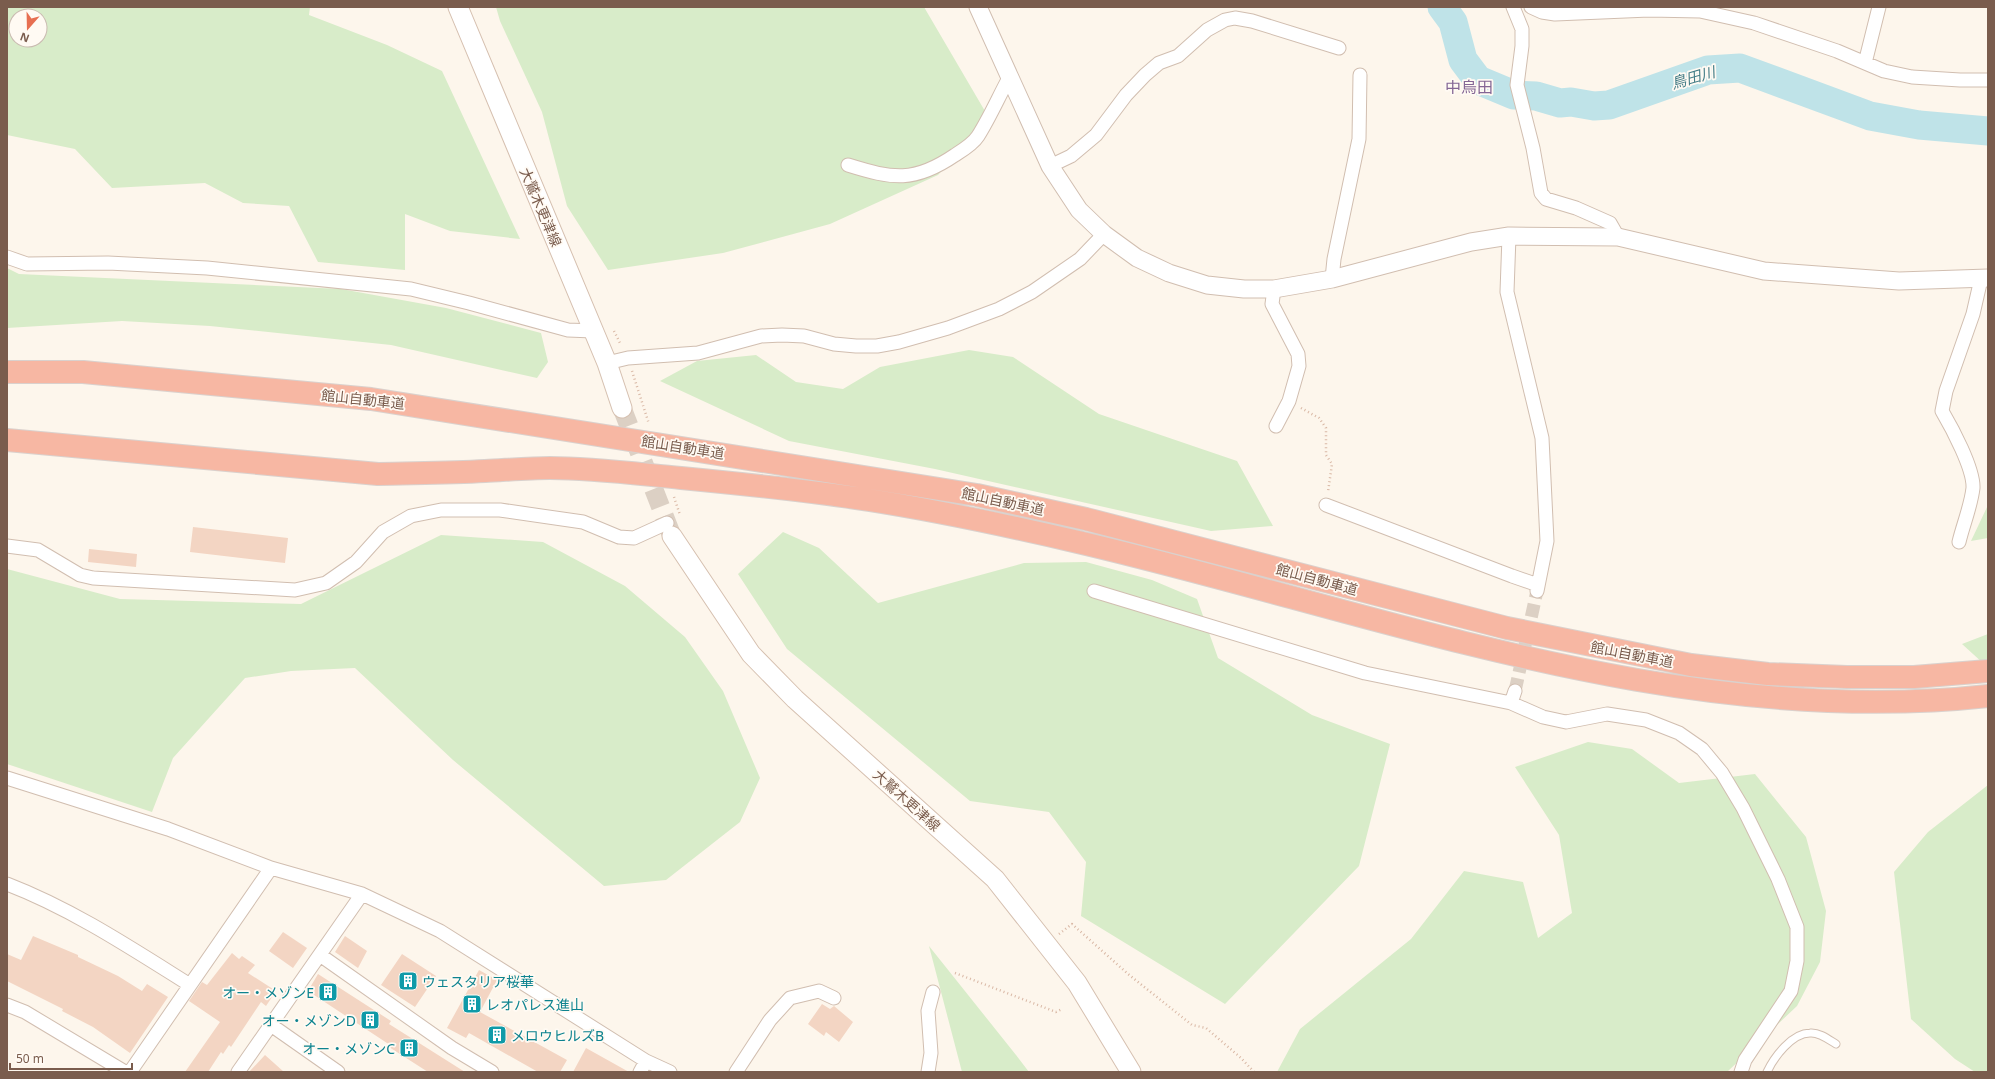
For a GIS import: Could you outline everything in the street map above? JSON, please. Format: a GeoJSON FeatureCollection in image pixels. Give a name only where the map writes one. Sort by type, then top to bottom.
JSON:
{"type":"FeatureCollection","features":[{"type":"Feature","properties":{"kind":"highway","name":"館山自動車道"},"geometry":{"type":"LineString","coordinates":[[7,372],[83,372],[371,399],[977,494],[1086,519],[1507,628],[1691,665],[1768,674],[1847,677],[1914,677],[1988,671]]}},
{"type":"Feature","properties":{"kind":"highway","name":"館山自動車道"},"geometry":{"type":"LineString","coordinates":[[7,440],[378,474],[549,468],[591,470],[767,486],[871,500],[990,523],[1080,543],[1249,585],[1501,653],[1574,669],[1687,689],[1766,698],[1847,702],[1915,702],[1988,696]]}},
{"type":"Feature","properties":{"kind":"main road","name":"大鷲木更津線"},"geometry":{"type":"LineString","coordinates":[[458,7],[607,363],[622,408]]}},
{"type":"Feature","properties":{"kind":"main road","name":"大鷲木更津線"},"geometry":{"type":"LineString","coordinates":[[674,527],[751,654],[795,699],[995,879],[1077,983],[1131,1072]]}},
{"type":"Feature","properties":{"kind":"street"},"geometry":{"type":"LineString","coordinates":[[978,7],[1050,166],[1079,210],[1104,234],[1137,258],[1169,273],[1207,284],[1244,289],[1274,289],[1332,279],[1471,242],[1509,236],[1618,237],[1764,271],[1899,281],[1984,278],[1974,314],[1946,391],[1942,411],[1956,434],[1968,467],[1973,487],[1959,542]]}},
{"type":"Feature","properties":{"kind":"street"},"geometry":{"type":"LineString","coordinates":[[1513,7],[1522,29],[1522,46],[1517,85],[1533,148],[1541,193],[1546,200],[1576,208],[1610,223],[1618,237]]}},
{"type":"Feature","properties":{"kind":"street"},"geometry":{"type":"LineString","coordinates":[[1531,7],[1555,14],[1649,10],[1700,11],[1754,23],[1837,51],[1884,71],[1912,77],[1988,80]]}},
{"type":"Feature","properties":{"kind":"street"},"geometry":{"type":"LineString","coordinates":[[1865,63],[1880,7]]}},
{"type":"Feature","properties":{"kind":"street"},"geometry":{"type":"LineString","coordinates":[[1050,166],[1071,156],[1096,135],[1126,95],[1145,74],[1159,63],[1178,56],[1207,30],[1225,20],[1235,18],[1252,21],[1339,48]]}},
{"type":"Feature","properties":{"kind":"street"},"geometry":{"type":"LineString","coordinates":[[1332,279],[1334,259],[1359,139],[1360,75]]}},
{"type":"Feature","properties":{"kind":"street"},"geometry":{"type":"LineString","coordinates":[[848,165],[894,177],[917,175],[941,165],[964,149],[977,137],[1010,76]]}},
{"type":"Feature","properties":{"kind":"street"},"geometry":{"type":"LineString","coordinates":[[607,363],[628,358],[698,353],[768,335],[804,336],[834,344],[856,346],[877,346],[899,342],[948,328],[999,309],[1032,292],[1080,259],[1104,234]]}},
{"type":"Feature","properties":{"kind":"street"},"geometry":{"type":"LineString","coordinates":[[1326,505],[1537,588],[1547,541],[1542,438],[1507,292],[1509,236]]}},
{"type":"Feature","properties":{"kind":"street"},"geometry":{"type":"LineString","coordinates":[[7,257],[27,264],[108,263],[207,268],[411,289],[568,330],[593,331]]}},
{"type":"Feature","properties":{"kind":"street"},"geometry":{"type":"LineString","coordinates":[[1274,289],[1272,304],[1298,354],[1299,366],[1289,401],[1276,426]]}},
{"type":"Feature","properties":{"kind":"street"},"geometry":{"type":"LineString","coordinates":[[7,546],[38,550],[80,575],[92,578],[295,590],[326,583],[356,562],[383,532],[411,516],[441,510],[500,510],[583,522],[619,537],[634,538],[674,527]]}},
{"type":"Feature","properties":{"kind":"street"},"geometry":{"type":"LineString","coordinates":[[1094,591],[1365,673],[1513,697],[1543,717],[1566,722],[1607,714],[1646,720],[1679,733],[1702,748],[1722,773],[1743,808],[1778,879],[1797,927],[1797,961],[1791,991],[1746,1060],[1741,1072]]}},
{"type":"Feature","properties":{"kind":"street"},"geometry":{"type":"LineString","coordinates":[[7,778],[168,828],[271,868],[362,894],[440,931],[643,1066],[670,1072]]}},
{"type":"Feature","properties":{"kind":"street"},"geometry":{"type":"LineString","coordinates":[[130,1072],[271,868]]}},
{"type":"Feature","properties":{"kind":"street"},"geometry":{"type":"LineString","coordinates":[[7,884],[36,895],[91,924],[190,985]]}},
{"type":"Feature","properties":{"kind":"street"},"geometry":{"type":"LineString","coordinates":[[238,1072],[362,894]]}},
{"type":"Feature","properties":{"kind":"street"},"geometry":{"type":"LineString","coordinates":[[320,954],[452,1048],[492,1072]]}},
{"type":"Feature","properties":{"kind":"street"},"geometry":{"type":"LineString","coordinates":[[736,1072],[770,1020],[790,998],[819,991],[834,998]]}},
{"type":"Feature","properties":{"kind":"street"},"geometry":{"type":"LineString","coordinates":[[928,1072],[931,1053],[928,1011],[933,992]]}},
{"type":"Feature","properties":{"kind":"street"},"geometry":{"type":"LineString","coordinates":[[7,1005],[25,1012],[125,1072]]}},
{"type":"Feature","properties":{"kind":"street"},"geometry":{"type":"LineString","coordinates":[[271,1024],[338,1072]]}},
{"type":"Feature","properties":{"kind":"lane"},"geometry":{"type":"LineString","coordinates":[[1767,1072],[1779,1051],[1789,1043],[1809,1032],[1820,1035],[1836,1044]]}},
{"type":"Feature","properties":{"kind":"path"},"geometry":{"type":"LineString","coordinates":[[611,324],[628,358],[650,427]]}},
{"type":"Feature","properties":{"kind":"path"},"geometry":{"type":"LineString","coordinates":[[1289,401],[1320,418],[1326,428],[1326,455],[1332,464],[1326,505]]}},
{"type":"Feature","properties":{"kind":"path"},"geometry":{"type":"LineString","coordinates":[[672,492],[674,527]]}},
{"type":"Feature","properties":{"kind":"path"},"geometry":{"type":"LineString","coordinates":[[1062,941],[1058,935],[1072,924],[1128,974],[1192,1025],[1206,1028],[1241,1058],[1254,1072]]}},
{"type":"Feature","properties":{"kind":"path"},"geometry":{"type":"LineString","coordinates":[[955,973],[1056,1012],[1062,1009]]}},
{"type":"Feature","properties":{"kind":"green space"},"geometry":{"type":"Polygon","coordinates":[[[7,7],[310,7],[309,15],[387,45],[442,71],[520,239],[450,231],[405,214],[405,270],[318,262],[289,206],[243,203],[205,183],[112,188],[75,149],[7,135],[7,7]]]}},
{"type":"Feature","properties":{"kind":"green space"},"geometry":{"type":"Polygon","coordinates":[[[496,7],[924,7],[989,118],[938,175],[830,224],[723,253],[608,270],[567,206],[542,112],[500,21],[496,7]]]}},
{"type":"Feature","properties":{"kind":"green space"},"geometry":{"type":"Polygon","coordinates":[[[7,268],[19,274],[341,289],[446,308],[541,333],[548,362],[537,378],[391,345],[210,326],[122,321],[7,328],[7,268]]]}},
{"type":"Feature","properties":{"kind":"green space"},"geometry":{"type":"Polygon","coordinates":[[[969,350],[1013,357],[1099,414],[1237,461],[1273,526],[1211,531],[935,469],[789,441],[660,381],[697,361],[756,355],[796,382],[843,389],[880,367],[969,350]]]}},
{"type":"Feature","properties":{"kind":"green space"},"geometry":{"type":"Polygon","coordinates":[[[1988,505],[1988,538],[1971,541],[1988,505]]]}},
{"type":"Feature","properties":{"kind":"green space"},"geometry":{"type":"Polygon","coordinates":[[[783,532],[819,548],[878,603],[1024,563],[1086,562],[1152,580],[1197,599],[1218,658],[1312,715],[1390,744],[1359,866],[1225,1004],[1081,916],[1086,862],[1049,812],[970,801],[787,649],[738,574],[783,532]]]}},
{"type":"Feature","properties":{"kind":"green space"},"geometry":{"type":"Polygon","coordinates":[[[441,535],[543,542],[625,586],[685,637],[723,691],[760,778],[740,822],[666,880],[604,886],[453,760],[355,668],[291,671],[245,678],[173,758],[152,812],[7,764],[7,569],[120,599],[301,604],[441,535]]]}},
{"type":"Feature","properties":{"kind":"green space"},"geometry":{"type":"Polygon","coordinates":[[[1988,634],[1988,664],[1984,664],[1962,644],[1988,634]]]}},
{"type":"Feature","properties":{"kind":"green space"},"geometry":{"type":"Polygon","coordinates":[[[1588,742],[1632,749],[1679,783],[1755,774],[1806,837],[1826,911],[1820,962],[1797,1006],[1727,1072],[1277,1072],[1300,1029],[1411,939],[1464,871],[1523,882],[1538,938],[1572,913],[1559,835],[1515,767],[1588,742]]]}},
{"type":"Feature","properties":{"kind":"green space"},"geometry":{"type":"Polygon","coordinates":[[[1988,785],[1988,1072],[1975,1072],[1955,1059],[1911,1019],[1894,872],[1928,832],[1988,785]]]}},
{"type":"Feature","properties":{"kind":"green space"},"geometry":{"type":"Polygon","coordinates":[[[929,946],[1016,1055],[1029,1072],[962,1072],[929,946]]]}},
{"type":"Feature","properties":{"kind":"building"},"geometry":{"type":"Polygon","coordinates":[[[193,527],[288,538],[285,563],[190,552],[193,527]]]}},
{"type":"Feature","properties":{"kind":"building"},"geometry":{"type":"Polygon","coordinates":[[[89,549],[137,554],[136,567],[88,562],[89,549]]]}},
{"type":"Feature","properties":{"kind":"building"},"geometry":{"type":"Polygon","coordinates":[[[283,932],[307,948],[293,968],[269,951],[283,932]]]}},
{"type":"Feature","properties":{"kind":"building"},"geometry":{"type":"Polygon","coordinates":[[[33,936],[78,955],[78,957],[118,976],[142,991],[147,984],[168,997],[130,1053],[93,1027],[62,1011],[63,1009],[7,981],[7,954],[21,960],[33,936]]]}},
{"type":"Feature","properties":{"kind":"building"},"geometry":{"type":"Polygon","coordinates":[[[345,936],[367,951],[358,968],[335,952],[345,936]]]}},
{"type":"Feature","properties":{"kind":"building"},"geometry":{"type":"Polygon","coordinates":[[[232,953],[239,959],[242,956],[255,965],[248,973],[276,991],[266,1006],[261,1002],[231,1047],[229,1045],[223,1054],[221,1052],[208,1072],[185,1072],[220,1022],[189,1001],[202,982],[207,985],[232,953]]]}},
{"type":"Feature","properties":{"kind":"building","name":"ウェスタリア桜華"},"geometry":{"type":"Polygon","coordinates":[[[402,954],[436,976],[415,1007],[381,985],[402,954]]]}},
{"type":"Feature","properties":{"kind":"building"},"geometry":{"type":"Polygon","coordinates":[[[479,970],[497,980],[480,1012],[567,1060],[560,1072],[538,1072],[469,1033],[466,1038],[447,1028],[479,970]]]}},
{"type":"Feature","properties":{"kind":"building"},"geometry":{"type":"Polygon","coordinates":[[[318,974],[391,1021],[389,1024],[465,1072],[428,1072],[389,1047],[390,1045],[308,991],[318,974]]]}},
{"type":"Feature","properties":{"kind":"building"},"geometry":{"type":"Polygon","coordinates":[[[822,1004],[830,1009],[834,1006],[853,1022],[839,1042],[826,1032],[824,1036],[808,1024],[822,1004]]]}},
{"type":"Feature","properties":{"kind":"building"},"geometry":{"type":"Polygon","coordinates":[[[586,1048],[629,1072],[573,1072],[586,1048]]]}},
{"type":"Feature","properties":{"kind":"building"},"geometry":{"type":"Polygon","coordinates":[[[265,1055],[284,1072],[249,1072],[265,1055]]]}},
{"type":"Feature","properties":{"kind":"waterway","name":"鳥田川"},"geometry":{"type":"LineString","coordinates":[[1442,7],[1453,22],[1463,60],[1478,80],[1514,95],[1536,96],[1560,103],[1571,102],[1594,106],[1609,105],[1708,70],[1740,68],[1870,116],[1919,125],[1988,131]]}},
{"type":"Feature","properties":{"kind":"tunnel"},"geometry":{"type":"LineString","coordinates":[[622,408],[672,536]]}},
{"type":"Feature","properties":{"kind":"tunnel"},"geometry":{"type":"LineString","coordinates":[[1515,691],[1537,591]]}},
{"type":"Feature","properties":{"kind":"place","name":"ウェスタリア桜華"},"geometry":{"type":"Point","coordinates":[408,981]}},
{"type":"Feature","properties":{"kind":"place","name":"オー・メゾンE"},"geometry":{"type":"Point","coordinates":[328,992]}},
{"type":"Feature","properties":{"kind":"place","name":"レオパレス進山"},"geometry":{"type":"Point","coordinates":[472,1004]}},
{"type":"Feature","properties":{"kind":"place","name":"オー・メゾンD"},"geometry":{"type":"Point","coordinates":[370,1020]}},
{"type":"Feature","properties":{"kind":"place","name":"メロウヒルズB"},"geometry":{"type":"Point","coordinates":[497,1035]}},
{"type":"Feature","properties":{"kind":"place","name":"オー・メゾンC"},"geometry":{"type":"Point","coordinates":[409,1048]}},
{"type":"Feature","properties":{"kind":"district","name":"中烏田"},"geometry":{"type":"Point","coordinates":[1469,87]}}]}
